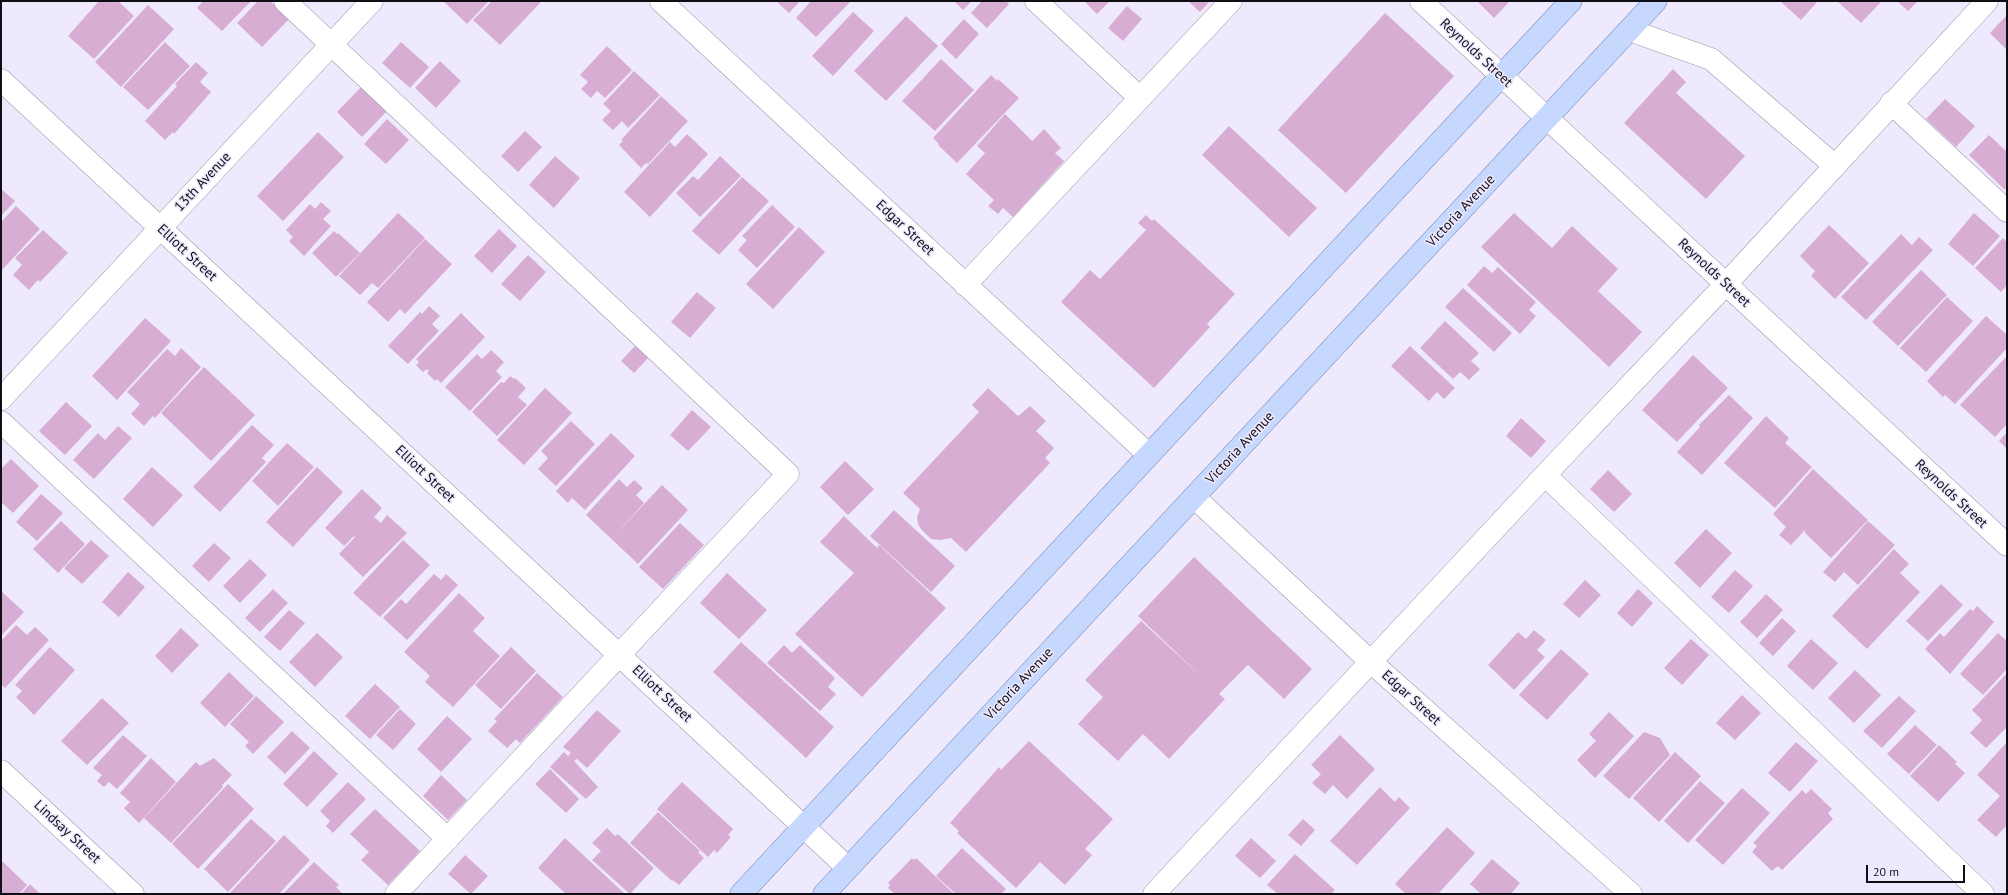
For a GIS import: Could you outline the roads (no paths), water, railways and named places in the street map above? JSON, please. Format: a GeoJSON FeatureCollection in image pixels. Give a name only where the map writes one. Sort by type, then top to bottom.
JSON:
{"type":"FeatureCollection","features":[{"type":"Feature","properties":{"kind":"main road"},"geometry":{"type":"LineString","coordinates":[[741,894],[1570,1]]}},
{"type":"Feature","properties":{"kind":"main road","name":"Victoria Avenue"},"geometry":{"type":"LineString","coordinates":[[824,894],[1656,1]]}},
{"type":"Feature","properties":{"kind":"street"},"geometry":{"type":"LineString","coordinates":[[285,1],[788,474],[396,894]]}},
{"type":"Feature","properties":{"kind":"street","name":"13th Avenue"},"geometry":{"type":"LineString","coordinates":[[1,399],[372,1]]}},
{"type":"Feature","properties":{"kind":"street","name":"Edgar Street"},"geometry":{"type":"LineString","coordinates":[[661,1],[1149,455]]}},
{"type":"Feature","properties":{"kind":"street"},"geometry":{"type":"LineString","coordinates":[[1036,1],[1140,98]]}},
{"type":"Feature","properties":{"kind":"street"},"geometry":{"type":"LineString","coordinates":[[965,284],[1231,1]]}},
{"type":"Feature","properties":{"kind":"street","name":"Reynolds Street"},"geometry":{"type":"LineString","coordinates":[[1420,1],[2007,545]]}},
{"type":"Feature","properties":{"kind":"street"},"geometry":{"type":"LineString","coordinates":[[1154,894],[1545,475],[1726,284],[1891,103],[1987,1]]}},
{"type":"Feature","properties":{"kind":"street"},"geometry":{"type":"LineString","coordinates":[[1629,30],[1711,59],[1834,166]]}},
{"type":"Feature","properties":{"kind":"street","name":"Elliott Street"},"geometry":{"type":"LineString","coordinates":[[1,80],[848,868]]}},
{"type":"Feature","properties":{"kind":"street"},"geometry":{"type":"LineString","coordinates":[[1891,103],[2007,211]]}},
{"type":"Feature","properties":{"kind":"street"},"geometry":{"type":"LineString","coordinates":[[1,422],[448,839]]}},
{"type":"Feature","properties":{"kind":"street"},"geometry":{"type":"LineString","coordinates":[[1545,475],[1983,894]]}},
{"type":"Feature","properties":{"kind":"street","name":"Edgar Street"},"geometry":{"type":"LineString","coordinates":[[1194,497],[1370,662],[1631,894]]}},
{"type":"Feature","properties":{"kind":"street","name":"Lindsay Street"},"geometry":{"type":"LineString","coordinates":[[1,771],[133,894]]}}]}
